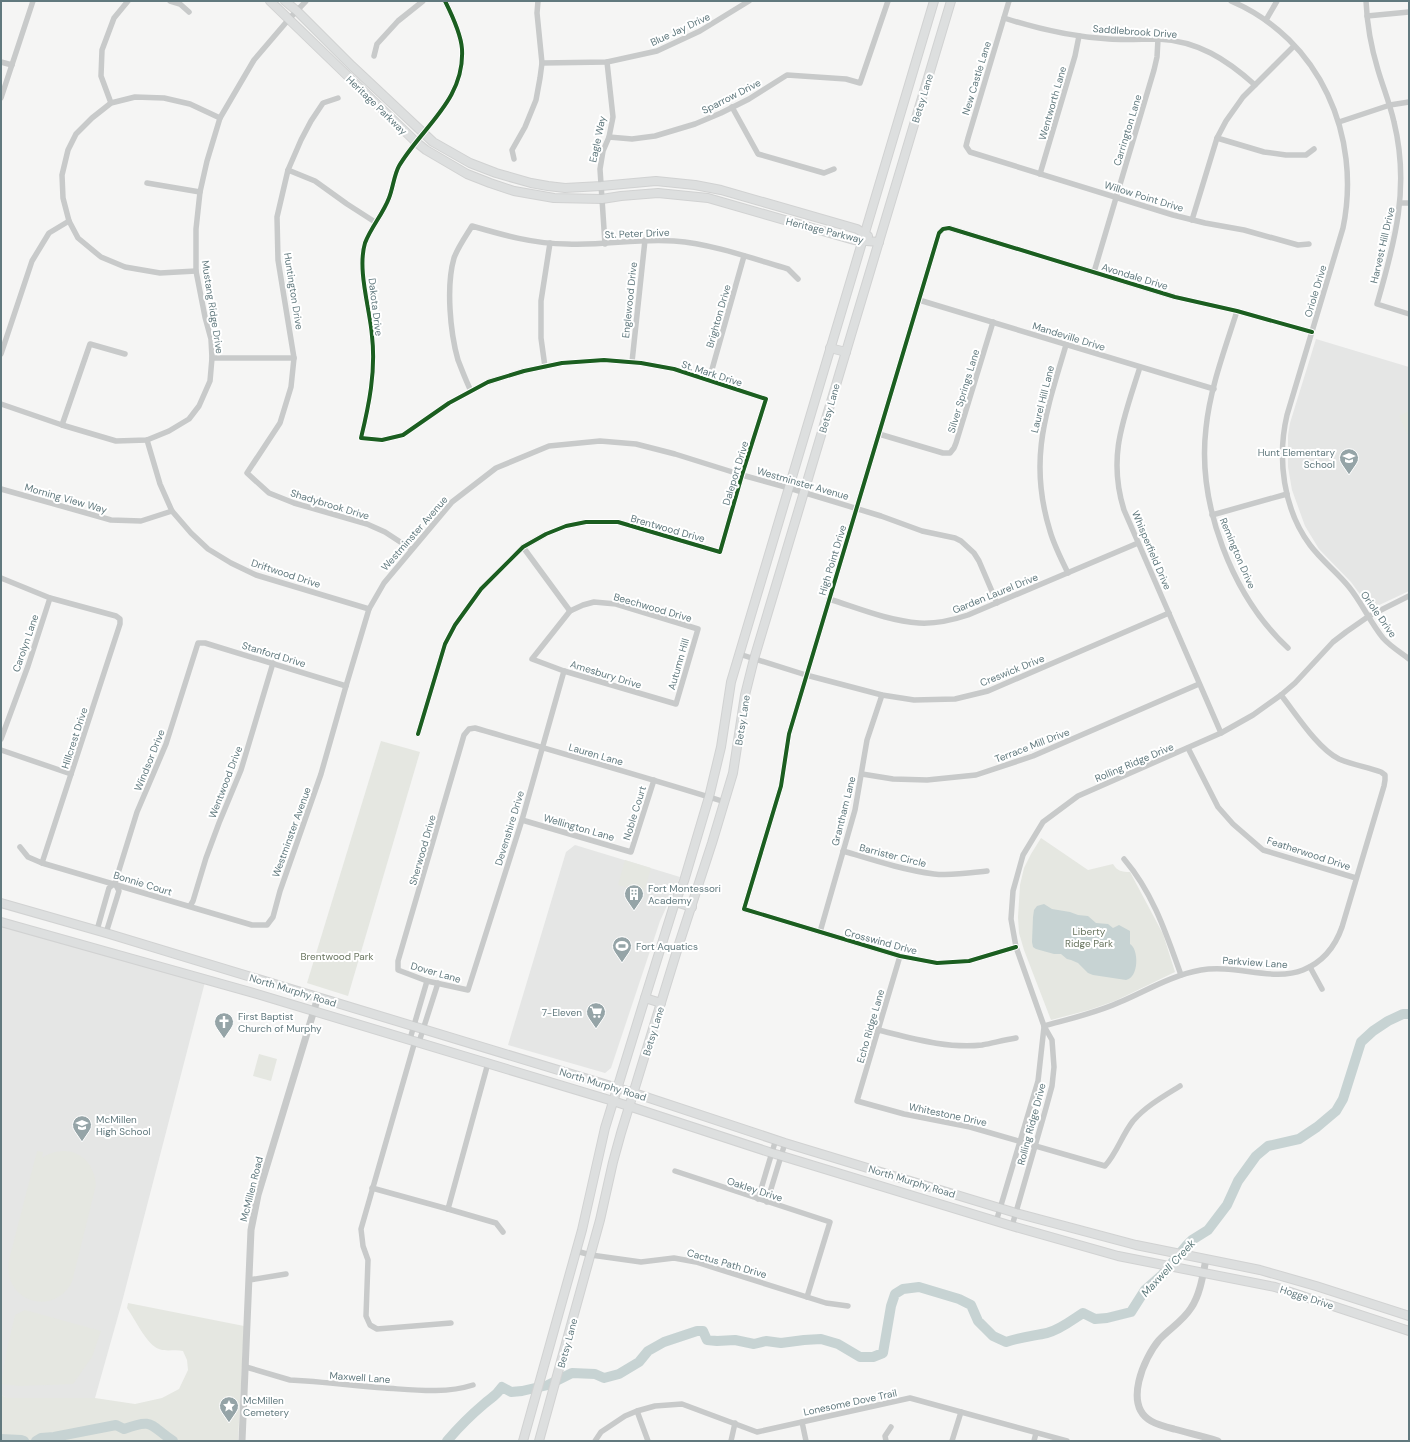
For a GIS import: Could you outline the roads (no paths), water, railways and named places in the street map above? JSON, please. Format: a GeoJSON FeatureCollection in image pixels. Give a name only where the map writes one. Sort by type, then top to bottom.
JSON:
{"type":"FeatureCollection","features":[{"type":"Feature","properties":{"kind":"main road","name":"Heritage Parkway"},"geometry":{"type":"LineString","coordinates":[[270,1],[416,142],[426,150],[467,174],[514,191],[554,198],[602,199],[658,193],[708,198],[854,240],[863,237]]}},
{"type":"Feature","properties":{"kind":"main road","name":"Heritage Parkway"},"geometry":{"type":"LineString","coordinates":[[285,1],[433,142],[470,163],[496,173],[532,183],[565,188],[656,181],[695,185],[721,190],[857,229],[863,237],[879,242]]}},
{"type":"Feature","properties":{"kind":"main road","name":"Betsy Lane"},"geometry":{"type":"LineString","coordinates":[[523,1441],[586,1216],[605,1128],[644,998],[675,902],[684,881],[709,797],[721,747],[731,682],[934,1]]}},
{"type":"Feature","properties":{"kind":"main road","name":"Betsy Lane"},"geometry":{"type":"LineString","coordinates":[[540,1441],[591,1255],[613,1162],[733,773],[745,695],[754,659],[951,1]]}},
{"type":"Feature","properties":{"kind":"main road"},"geometry":{"type":"LineString","coordinates":[[830,348],[846,352]]}},
{"type":"Feature","properties":{"kind":"main road"},"geometry":{"type":"LineString","coordinates":[[675,902],[692,907]]}},
{"type":"Feature","properties":{"kind":"main road","name":"North Murphy Road"},"geometry":{"type":"LineString","coordinates":[[1,903],[97,930],[634,1093],[785,1143],[1016,1213],[1126,1243],[1201,1258]]}},
{"type":"Feature","properties":{"kind":"main road","name":"North Murphy Road"},"geometry":{"type":"LineString","coordinates":[[1,922],[314,1011],[488,1063],[630,1106],[781,1156],[996,1222],[1118,1256],[1203,1272]]}},
{"type":"Feature","properties":{"kind":"main road"},"geometry":{"type":"LineString","coordinates":[[644,998],[661,1003]]}},
{"type":"Feature","properties":{"kind":"main road","name":"Hogge Drive"},"geometry":{"type":"LineString","coordinates":[[1201,1258],[1260,1270],[1316,1286],[1409,1316]]}},
{"type":"Feature","properties":{"kind":"main road","name":"Hogge Drive"},"geometry":{"type":"LineString","coordinates":[[1203,1272],[1275,1287],[1409,1331]]}},
{"type":"Feature","properties":{"kind":"street"},"geometry":{"type":"LineString","coordinates":[[1,98],[33,1]]}},
{"type":"Feature","properties":{"kind":"street"},"geometry":{"type":"LineString","coordinates":[[111,103],[101,76],[102,50],[114,18],[128,1]]}},
{"type":"Feature","properties":{"kind":"street"},"geometry":{"type":"LineString","coordinates":[[170,1],[180,4],[189,12]]}},
{"type":"Feature","properties":{"kind":"street","name":"Mustang Ridge Drive"},"geometry":{"type":"LineString","coordinates":[[1,404],[62,425],[116,441],[147,440],[169,431],[189,419],[199,406],[210,381],[212,358],[211,339],[204,317],[196,271],[196,229],[200,192],[207,160],[220,118],[254,60],[306,1]]}},
{"type":"Feature","properties":{"kind":"street"},"geometry":{"type":"LineString","coordinates":[[374,56],[377,44],[398,21],[423,1]]}},
{"type":"Feature","properties":{"kind":"street","name":"Dakota Drive"},"geometry":{"type":"LineString","coordinates":[[360,438],[369,404],[372,372],[372,337],[365,296],[363,266],[365,245],[375,222],[388,199],[398,167],[449,100],[460,77],[462,49],[455,23],[445,1]]}},
{"type":"Feature","properties":{"kind":"street"},"geometry":{"type":"LineString","coordinates":[[514,159],[512,150],[525,127],[536,100],[542,63],[536,13],[538,1]]}},
{"type":"Feature","properties":{"kind":"street","name":"Blue Jay Drive"},"geometry":{"type":"LineString","coordinates":[[542,63],[607,62],[657,51],[700,31],[749,1]]}},
{"type":"Feature","properties":{"kind":"street","name":"Sparrow Drive"},"geometry":{"type":"LineString","coordinates":[[609,137],[632,139],[656,136],[695,124],[749,99],[787,75],[846,79],[860,83],[888,1]]}},
{"type":"Feature","properties":{"kind":"street","name":"New Castle Lane"},"geometry":{"type":"LineString","coordinates":[[977,155],[967,150],[967,143],[1009,1]]}},
{"type":"Feature","properties":{"kind":"street","name":"Oriole Drive"},"geometry":{"type":"LineString","coordinates":[[1231,1],[1266,20],[1294,46],[1317,74],[1331,100],[1339,122],[1348,170],[1346,214],[1287,415],[1283,439],[1283,468],[1287,494],[1296,520],[1309,544],[1322,560],[1350,588],[1385,640],[1409,659]]}},
{"type":"Feature","properties":{"kind":"street"},"geometry":{"type":"LineString","coordinates":[[1266,20],[1277,1]]}},
{"type":"Feature","properties":{"kind":"street","name":"Harvest Hill Drive"},"geometry":{"type":"LineString","coordinates":[[1366,1],[1373,53],[1397,131],[1402,172],[1401,203],[1389,264],[1377,304],[1409,314]]}},
{"type":"Feature","properties":{"kind":"street"},"geometry":{"type":"LineString","coordinates":[[1367,16],[1409,12]]}},
{"type":"Feature","properties":{"kind":"street","name":"Saddlebrook Drive"},"geometry":{"type":"LineString","coordinates":[[1004,18],[1038,29],[1079,36],[1110,39],[1158,39],[1191,45],[1215,54],[1228,62],[1255,85]]}},
{"type":"Feature","properties":{"kind":"street","name":"Wentworth Lane"},"geometry":{"type":"LineString","coordinates":[[1040,174],[1075,56],[1079,36]]}},
{"type":"Feature","properties":{"kind":"street","name":"Carrington Lane"},"geometry":{"type":"LineString","coordinates":[[1094,272],[1156,64],[1158,39]]}},
{"type":"Feature","properties":{"kind":"street"},"geometry":{"type":"LineString","coordinates":[[1192,220],[1217,138],[1226,121],[1234,108],[1294,46]]}},
{"type":"Feature","properties":{"kind":"street"},"geometry":{"type":"LineString","coordinates":[[1,62],[12,65]]}},
{"type":"Feature","properties":{"kind":"street","name":"Eagle Way"},"geometry":{"type":"LineString","coordinates":[[605,244],[600,169],[603,151],[609,137],[612,116],[607,62]]}},
{"type":"Feature","properties":{"kind":"street"},"geometry":{"type":"LineString","coordinates":[[196,271],[160,273],[125,267],[101,257],[78,238],[69,221],[63,198],[62,175],[68,150],[76,134],[92,118],[111,103],[135,97],[164,98],[190,104],[220,118]]}},
{"type":"Feature","properties":{"kind":"street","name":"Huntington Drive"},"geometry":{"type":"LineString","coordinates":[[247,473],[280,423],[291,387],[294,358],[278,260],[277,217],[288,170],[301,140],[323,103],[338,98]]}},
{"type":"Feature","properties":{"kind":"street"},"geometry":{"type":"LineString","coordinates":[[1339,122],[1390,105],[1409,102]]}},
{"type":"Feature","properties":{"kind":"street"},"geometry":{"type":"LineString","coordinates":[[732,107],[758,154],[824,173],[834,169]]}},
{"type":"Feature","properties":{"kind":"street"},"geometry":{"type":"LineString","coordinates":[[1217,138],[1264,152],[1286,155],[1306,155],[1314,149]]}},
{"type":"Feature","properties":{"kind":"street","name":"Willow Point Drive"},"geometry":{"type":"LineString","coordinates":[[977,155],[1192,220],[1244,230],[1298,245],[1309,244]]}},
{"type":"Feature","properties":{"kind":"street"},"geometry":{"type":"LineString","coordinates":[[288,170],[315,181],[375,222]]}},
{"type":"Feature","properties":{"kind":"street"},"geometry":{"type":"LineString","coordinates":[[147,183],[200,192]]}},
{"type":"Feature","properties":{"kind":"street"},"geometry":{"type":"LineString","coordinates":[[1401,203],[1409,203]]}},
{"type":"Feature","properties":{"kind":"street"},"geometry":{"type":"LineString","coordinates":[[1,354],[32,261],[49,233],[69,221]]}},
{"type":"Feature","properties":{"kind":"street","name":"St. Peter Drive"},"geometry":{"type":"LineString","coordinates":[[470,391],[458,359],[453,334],[449,284],[454,257],[472,226],[534,242],[605,244],[644,240],[674,241],[707,245],[788,269],[798,279]]}},
{"type":"Feature","properties":{"kind":"street","name":"High Point Drive"},"geometry":{"type":"LineString","coordinates":[[744,909],[781,786],[789,734],[806,675],[939,233],[946,228],[954,230]]}},
{"type":"Feature","properties":{"kind":"street","name":"Avondale Drive"},"geometry":{"type":"LineString","coordinates":[[954,230],[1175,297],[1236,311],[1312,332]]}},
{"type":"Feature","properties":{"kind":"street","name":"Englewood Drive"},"geometry":{"type":"LineString","coordinates":[[632,362],[644,240]]}},
{"type":"Feature","properties":{"kind":"street"},"geometry":{"type":"LineString","coordinates":[[545,367],[541,338],[541,301],[550,243]]}},
{"type":"Feature","properties":{"kind":"street","name":"Brighton Drive"},"geometry":{"type":"LineString","coordinates":[[709,380],[744,256]]}},
{"type":"Feature","properties":{"kind":"street","name":"Mandeville Drive"},"geometry":{"type":"LineString","coordinates":[[919,300],[1214,389]]}},
{"type":"Feature","properties":{"kind":"street","name":"Remington Drive"},"geometry":{"type":"LineString","coordinates":[[1236,311],[1214,389],[1206,427],[1204,458],[1206,486],[1212,515],[1221,542],[1245,594],[1268,627],[1288,648]]}},
{"type":"Feature","properties":{"kind":"street","name":"Silver Springs Lane"},"geometry":{"type":"LineString","coordinates":[[879,434],[939,452],[950,453],[954,448],[993,322]]}},
{"type":"Feature","properties":{"kind":"street"},"geometry":{"type":"LineString","coordinates":[[62,425],[90,344],[125,354]]}},
{"type":"Feature","properties":{"kind":"street","name":"Laurel Hill Lane"},"geometry":{"type":"LineString","coordinates":[[1066,345],[1046,414],[1040,445],[1039,461],[1041,489],[1047,520],[1053,540],[1068,573]]}},
{"type":"Feature","properties":{"kind":"street"},"geometry":{"type":"LineString","coordinates":[[212,358],[294,358]]}},
{"type":"Feature","properties":{"kind":"street","name":"St. Mark Drive"},"geometry":{"type":"LineString","coordinates":[[360,438],[382,440],[403,435],[449,403],[488,382],[524,371],[562,363],[604,360],[632,362],[674,369],[766,398]]}},
{"type":"Feature","properties":{"kind":"street","name":"Whisperfield Drive"},"geometry":{"type":"LineString","coordinates":[[1140,367],[1121,429],[1116,461],[1117,480],[1122,503],[1168,613],[1221,733]]}},
{"type":"Feature","properties":{"kind":"street","name":"Daleport Drive"},"geometry":{"type":"LineString","coordinates":[[720,552],[766,398]]}},
{"type":"Feature","properties":{"kind":"street","name":"Driftwood Drive"},"geometry":{"type":"LineString","coordinates":[[147,440],[160,484],[172,511],[191,533],[208,549],[231,563],[256,575],[369,609]]}},
{"type":"Feature","properties":{"kind":"street","name":"Westminster Avenue"},"geometry":{"type":"LineString","coordinates":[[267,925],[273,917],[280,891],[321,774],[369,609],[384,583],[452,502],[496,468],[549,446],[600,441],[636,444],[675,454],[856,508],[922,531],[955,538],[962,541],[974,553],[979,561],[997,603]]}},
{"type":"Feature","properties":{"kind":"street","name":"Shadybrook Drive"},"geometry":{"type":"LineString","coordinates":[[247,473],[269,492],[294,503],[367,524],[385,532],[411,549]]}},
{"type":"Feature","properties":{"kind":"street","name":"Morning View Way"},"geometry":{"type":"LineString","coordinates":[[1,489],[111,520],[141,521],[172,511]]}},
{"type":"Feature","properties":{"kind":"street"},"geometry":{"type":"LineString","coordinates":[[1212,515],[1287,494]]}},
{"type":"Feature","properties":{"kind":"street","name":"Brentwood Drive"},"geometry":{"type":"LineString","coordinates":[[418,734],[445,644],[455,625],[481,589],[523,547],[546,534],[566,526],[586,522],[618,522],[720,552]]}},
{"type":"Feature","properties":{"kind":"street","name":"Garden Laurel Drive"},"geometry":{"type":"LineString","coordinates":[[829,599],[890,617],[920,623],[942,622],[968,615],[1138,542]]}},
{"type":"Feature","properties":{"kind":"street"},"geometry":{"type":"LineString","coordinates":[[523,547],[570,611]]}},
{"type":"Feature","properties":{"kind":"street"},"geometry":{"type":"LineString","coordinates":[[1,578],[50,598]]}},
{"type":"Feature","properties":{"kind":"street","name":"Rolling Ridge Drive"},"geometry":{"type":"LineString","coordinates":[[1012,1226],[1052,1086],[1054,1068],[1052,1040],[1044,1026],[1016,947],[1011,919],[1013,891],[1023,855],[1043,822],[1078,796],[1221,733],[1253,715],[1281,696],[1334,642],[1369,616],[1409,596]]}},
{"type":"Feature","properties":{"kind":"street","name":"Hillcrest Drive"},"geometry":{"type":"LineString","coordinates":[[42,863],[120,624],[120,618],[116,616],[50,598]]}},
{"type":"Feature","properties":{"kind":"street","name":"Carolyn Lane"},"geometry":{"type":"LineString","coordinates":[[1,739],[28,666],[50,598]]}},
{"type":"Feature","properties":{"kind":"street","name":"Beechwood Drive"},"geometry":{"type":"LineString","coordinates":[[532,659],[570,611],[594,602],[616,604],[698,629]]}},
{"type":"Feature","properties":{"kind":"street","name":"Creswick Drive"},"geometry":{"type":"LineString","coordinates":[[739,654],[806,675],[882,695],[914,700],[955,699],[988,692],[1168,613]]}},
{"type":"Feature","properties":{"kind":"street","name":"Autumn Hill"},"geometry":{"type":"LineString","coordinates":[[676,704],[698,629]]}},
{"type":"Feature","properties":{"kind":"street","name":"Stanford Drive"},"geometry":{"type":"LineString","coordinates":[[198,643],[205,643],[346,686]]}},
{"type":"Feature","properties":{"kind":"street","name":"Windsor Drive"},"geometry":{"type":"LineString","coordinates":[[97,930],[109,888],[115,883],[137,812],[166,744],[198,643]]}},
{"type":"Feature","properties":{"kind":"street","name":"Amesbury Drive"},"geometry":{"type":"LineString","coordinates":[[532,659],[564,671],[676,704]]}},
{"type":"Feature","properties":{"kind":"street","name":"Wentwood Drive"},"geometry":{"type":"LineString","coordinates":[[190,906],[219,823],[241,770],[272,663]]}},
{"type":"Feature","properties":{"kind":"street","name":"Devenshire Drive"},"geometry":{"type":"LineString","coordinates":[[468,990],[522,820],[564,671]]}},
{"type":"Feature","properties":{"kind":"street","name":"Terrace Mill Drive"},"geometry":{"type":"LineString","coordinates":[[862,774],[927,780],[976,775],[1033,756],[1199,684]]}},
{"type":"Feature","properties":{"kind":"street","name":"Grantham Lane"},"geometry":{"type":"LineString","coordinates":[[820,932],[855,810],[867,740],[882,695]]}},
{"type":"Feature","properties":{"kind":"street","name":"Parkview Lane"},"geometry":{"type":"LineString","coordinates":[[1044,1026],[1118,1003],[1181,975],[1199,970],[1219,968],[1270,974],[1294,973],[1310,967],[1323,958],[1334,946],[1342,927],[1384,786],[1385,775],[1381,772],[1344,761],[1332,755],[1313,736],[1281,696]]}},
{"type":"Feature","properties":{"kind":"street","name":"Lauren Lane"},"geometry":{"type":"LineString","coordinates":[[464,736],[469,729],[475,728],[725,802]]}},
{"type":"Feature","properties":{"kind":"street","name":"Sherwood Drive"},"geometry":{"type":"LineString","coordinates":[[398,970],[398,962],[464,736]]}},
{"type":"Feature","properties":{"kind":"street","name":"Featherwood Drive"},"geometry":{"type":"LineString","coordinates":[[1188,748],[1218,807],[1233,824],[1263,850],[1356,878]]}},
{"type":"Feature","properties":{"kind":"street"},"geometry":{"type":"LineString","coordinates":[[1,750],[71,774]]}},
{"type":"Feature","properties":{"kind":"street","name":"Noble Court"},"geometry":{"type":"LineString","coordinates":[[632,852],[654,780]]}},
{"type":"Feature","properties":{"kind":"street","name":"Wellington Lane"},"geometry":{"type":"LineString","coordinates":[[522,820],[632,852]]}},
{"type":"Feature","properties":{"kind":"street","name":"Bonnie Court"},"geometry":{"type":"LineString","coordinates":[[20,847],[28,857],[42,863],[115,883],[252,925],[267,925]]}},
{"type":"Feature","properties":{"kind":"street","name":"Barrister Circle"},"geometry":{"type":"LineString","coordinates":[[843,851],[906,869],[934,874],[957,874],[986,871]]}},
{"type":"Feature","properties":{"kind":"street"},"geometry":{"type":"LineString","coordinates":[[1124,859],[1134,871],[1159,914],[1181,975]]}},
{"type":"Feature","properties":{"kind":"street","name":"Windsor Drive"},"geometry":{"type":"LineString","coordinates":[[106,933],[119,891],[115,883]]}},
{"type":"Feature","properties":{"kind":"street","name":"Crosswind Drive"},"geometry":{"type":"LineString","coordinates":[[744,909],[900,956],[937,962],[969,961],[1016,947]]}},
{"type":"Feature","properties":{"kind":"street","name":"Echo Ridge Lane"},"geometry":{"type":"LineString","coordinates":[[857,1101],[900,956]]}},
{"type":"Feature","properties":{"kind":"street"},"geometry":{"type":"LineString","coordinates":[[1310,967],[1322,989]]}},
{"type":"Feature","properties":{"kind":"street","name":"Dover Lane"},"geometry":{"type":"LineString","coordinates":[[398,970],[428,981],[468,990]]}},
{"type":"Feature","properties":{"kind":"street"},"geometry":{"type":"LineString","coordinates":[[415,1041],[414,1027],[428,981]]}},
{"type":"Feature","properties":{"kind":"street"},"geometry":{"type":"LineString","coordinates":[[438,983],[423,1030],[415,1041],[361,1229],[363,1246],[368,1260],[366,1316],[373,1328],[377,1329],[451,1323]]}},
{"type":"Feature","properties":{"kind":"street","name":"McMillen Road"},"geometry":{"type":"LineString","coordinates":[[242,1441],[251,1230],[258,1195],[318,997]]}},
{"type":"Feature","properties":{"kind":"street","name":"Rolling Ridge Drive"},"geometry":{"type":"LineString","coordinates":[[996,1222],[1038,1082],[1044,1026]]}},
{"type":"Feature","properties":{"kind":"street"},"geometry":{"type":"LineString","coordinates":[[878,1030],[917,1040],[952,1045],[982,1045],[1016,1038]]}},
{"type":"Feature","properties":{"kind":"street"},"geometry":{"type":"LineString","coordinates":[[448,1209],[488,1063]]}},
{"type":"Feature","properties":{"kind":"street","name":"Whitestone Drive"},"geometry":{"type":"LineString","coordinates":[[857,1101],[904,1114],[970,1127],[1105,1166],[1111,1160],[1133,1121],[1150,1106],[1180,1086]]}},
{"type":"Feature","properties":{"kind":"street"},"geometry":{"type":"LineString","coordinates":[[758,1199],[776,1140]]}},
{"type":"Feature","properties":{"kind":"street"},"geometry":{"type":"LineString","coordinates":[[767,1202],[785,1143]]}},
{"type":"Feature","properties":{"kind":"street","name":"Oakley Drive"},"geometry":{"type":"LineString","coordinates":[[675,1171],[830,1222],[807,1297]]}},
{"type":"Feature","properties":{"kind":"street"},"geometry":{"type":"LineString","coordinates":[[372,1188],[496,1223],[503,1232]]}},
{"type":"Feature","properties":{"kind":"street","name":"Cactus Path Drive"},"geometry":{"type":"LineString","coordinates":[[576,1251],[591,1255],[641,1262],[674,1258],[696,1262],[826,1303],[848,1306]]}},
{"type":"Feature","properties":{"kind":"street"},"geometry":{"type":"LineString","coordinates":[[1201,1258],[1203,1272],[1196,1298],[1190,1310],[1162,1338],[1152,1351],[1138,1384],[1137,1399],[1142,1412],[1150,1421],[1218,1441]]}},
{"type":"Feature","properties":{"kind":"street"},"geometry":{"type":"LineString","coordinates":[[249,1280],[286,1274]]}},
{"type":"Feature","properties":{"kind":"street","name":"Maxwell Lane"},"geometry":{"type":"LineString","coordinates":[[246,1367],[290,1380],[314,1382],[438,1391],[461,1389],[473,1385]]}},
{"type":"Feature","properties":{"kind":"street","name":"Lonesome Dove Trail"},"geometry":{"type":"LineString","coordinates":[[595,1441],[601,1432],[624,1416],[655,1406],[682,1404],[757,1432],[910,1398],[1067,1441]]}},
{"type":"Feature","properties":{"kind":"street"},"geometry":{"type":"LineString","coordinates":[[637,1411],[648,1441]]}},
{"type":"Feature","properties":{"kind":"street"},"geometry":{"type":"LineString","coordinates":[[952,1441],[961,1412]]}},
{"type":"Feature","properties":{"kind":"street"},"geometry":{"type":"LineString","coordinates":[[802,1422],[806,1441]]}},
{"type":"Feature","properties":{"kind":"street"},"geometry":{"type":"LineString","coordinates":[[731,1441],[735,1423]]}},
{"type":"Feature","properties":{"kind":"street"},"geometry":{"type":"LineString","coordinates":[[886,1441],[885,1436],[891,1427]]}},
{"type":"Feature","properties":{"kind":"street"},"geometry":{"type":"LineString","coordinates":[[1034,1441],[1036,1433]]}},
{"type":"Feature","properties":{"kind":"waterway","name":"Maxwell Creek"},"geometry":{"type":"LineString","coordinates":[[447,1441],[502,1387],[511,1392],[522,1391],[548,1385],[572,1373],[595,1374],[604,1378],[619,1374],[639,1362],[648,1351],[664,1342],[697,1331],[703,1331],[707,1340],[735,1340],[754,1344],[766,1341],[781,1343],[821,1339],[838,1344],[860,1357],[873,1357],[883,1353],[891,1306],[895,1294],[903,1289],[919,1287],[959,1299],[971,1305],[978,1321],[993,1336],[1006,1342],[1052,1332],[1083,1313],[1095,1319],[1107,1318],[1131,1312],[1145,1290],[1162,1275],[1187,1245],[1208,1230],[1227,1205],[1238,1181],[1256,1156],[1268,1146],[1299,1139],[1317,1127],[1336,1111],[1343,1099],[1361,1042],[1373,1031],[1388,1021],[1403,1014],[1409,1014]]}},
{"type":"Feature","properties":{"kind":"waterway","name":"Maxwell Creek"},"geometry":{"type":"LineString","coordinates":[[36,1441],[41,1438],[54,1437],[116,1425],[124,1429],[141,1424],[155,1427],[173,1441]]}},
{"type":"Feature","properties":{"kind":"waterway","name":"Maxwell Creek"},"geometry":{"type":"LineString","coordinates":[[1,1439],[24,1441]]}},
{"type":"Feature","properties":{"kind":"place","name":"Hunt Elementary School"},"geometry":{"type":"Point","coordinates":[1349,475]}},
{"type":"Feature","properties":{"kind":"place","name":"Fort Montessori Academy"},"geometry":{"type":"Point","coordinates":[634,911]}},
{"type":"Feature","properties":{"kind":"place","name":"Fort Aquatics"},"geometry":{"type":"Point","coordinates":[622,963]}},
{"type":"Feature","properties":{"kind":"place","name":"7-Eleven"},"geometry":{"type":"Point","coordinates":[596,1029]}},
{"type":"Feature","properties":{"kind":"place","name":"First Baptist Church of Murphy"},"geometry":{"type":"Point","coordinates":[224,1039]}},
{"type":"Feature","properties":{"kind":"place","name":"McMillen High School"},"geometry":{"type":"Point","coordinates":[82,1142]}},
{"type":"Feature","properties":{"kind":"place","name":"McMillen Cemetery"},"geometry":{"type":"Point","coordinates":[229,1423]}},
{"type":"Feature","properties":{"kind":"park label","name":"Liberty Ridge Park"},"geometry":{"type":"Point","coordinates":[1089,936]}},
{"type":"Feature","properties":{"kind":"park label","name":"Brentwood Park"},"geometry":{"type":"Point","coordinates":[337,956]}}]}
